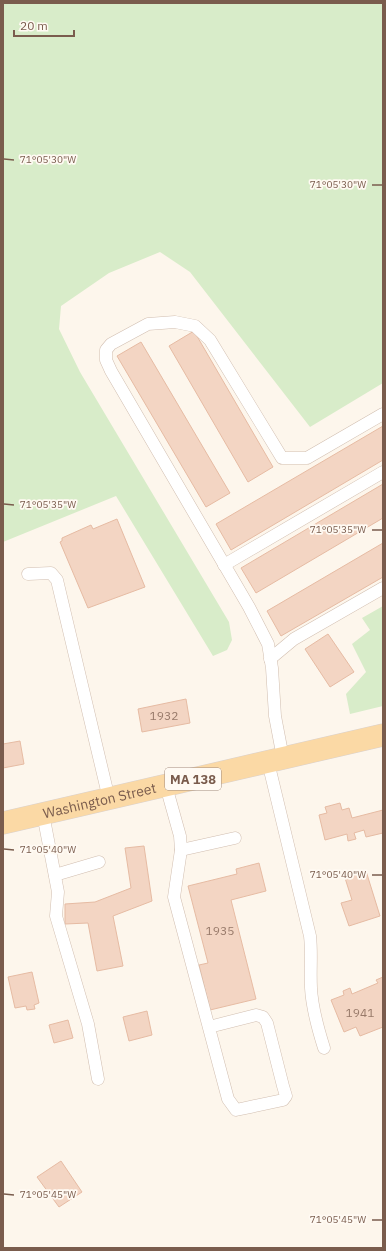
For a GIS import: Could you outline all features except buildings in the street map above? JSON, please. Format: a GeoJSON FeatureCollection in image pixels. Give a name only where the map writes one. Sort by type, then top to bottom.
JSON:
{"type":"FeatureCollection","features":[{"type":"Feature","properties":{"kind":"main road","name":"Washington Street"},"geometry":{"type":"LineString","coordinates":[[3,823],[383,735]]}},
{"type":"Feature","properties":{"kind":"lane"},"geometry":{"type":"LineString","coordinates":[[324,1048],[317,1024],[311,988],[312,955],[310,936],[275,760],[275,716],[268,644],[224,565],[111,371],[106,360],[106,350],[111,344],[148,324],[175,322],[195,326],[210,340],[282,458],[307,458],[383,414]]}},
{"type":"Feature","properties":{"kind":"lane"},"geometry":{"type":"LineString","coordinates":[[224,565],[383,472]]}},
{"type":"Feature","properties":{"kind":"lane"},"geometry":{"type":"LineString","coordinates":[[28,574],[51,573],[57,580],[108,799]]}},
{"type":"Feature","properties":{"kind":"lane"},"geometry":{"type":"LineString","coordinates":[[270,660],[294,639],[383,588]]}},
{"type":"Feature","properties":{"kind":"lane"},"geometry":{"type":"LineString","coordinates":[[166,786],[180,836],[181,850],[174,897],[228,1099],[236,1110],[283,1100],[286,1096],[267,1023],[263,1017],[256,1015],[209,1026]]}},
{"type":"Feature","properties":{"kind":"lane"},"geometry":{"type":"LineString","coordinates":[[43,814],[58,892],[56,916],[88,1024],[98,1079]]}},
{"type":"Feature","properties":{"kind":"lane"},"geometry":{"type":"LineString","coordinates":[[181,850],[235,838]]}},
{"type":"Feature","properties":{"kind":"lane"},"geometry":{"type":"LineString","coordinates":[[55,875],[99,862]]}},
{"type":"Feature","properties":{"kind":"green space"},"geometry":{"type":"Polygon","coordinates":[[[3,3],[383,3],[383,383],[310,427],[190,272],[160,252],[109,273],[61,306],[59,329],[80,372],[229,622],[232,640],[227,650],[213,656],[116,496],[3,542],[3,3]]]}},
{"type":"Feature","properties":{"kind":"green space"},"geometry":{"type":"Polygon","coordinates":[[[383,606],[383,706],[350,714],[346,694],[366,672],[352,644],[370,630],[362,618],[383,606]]]}}]}
